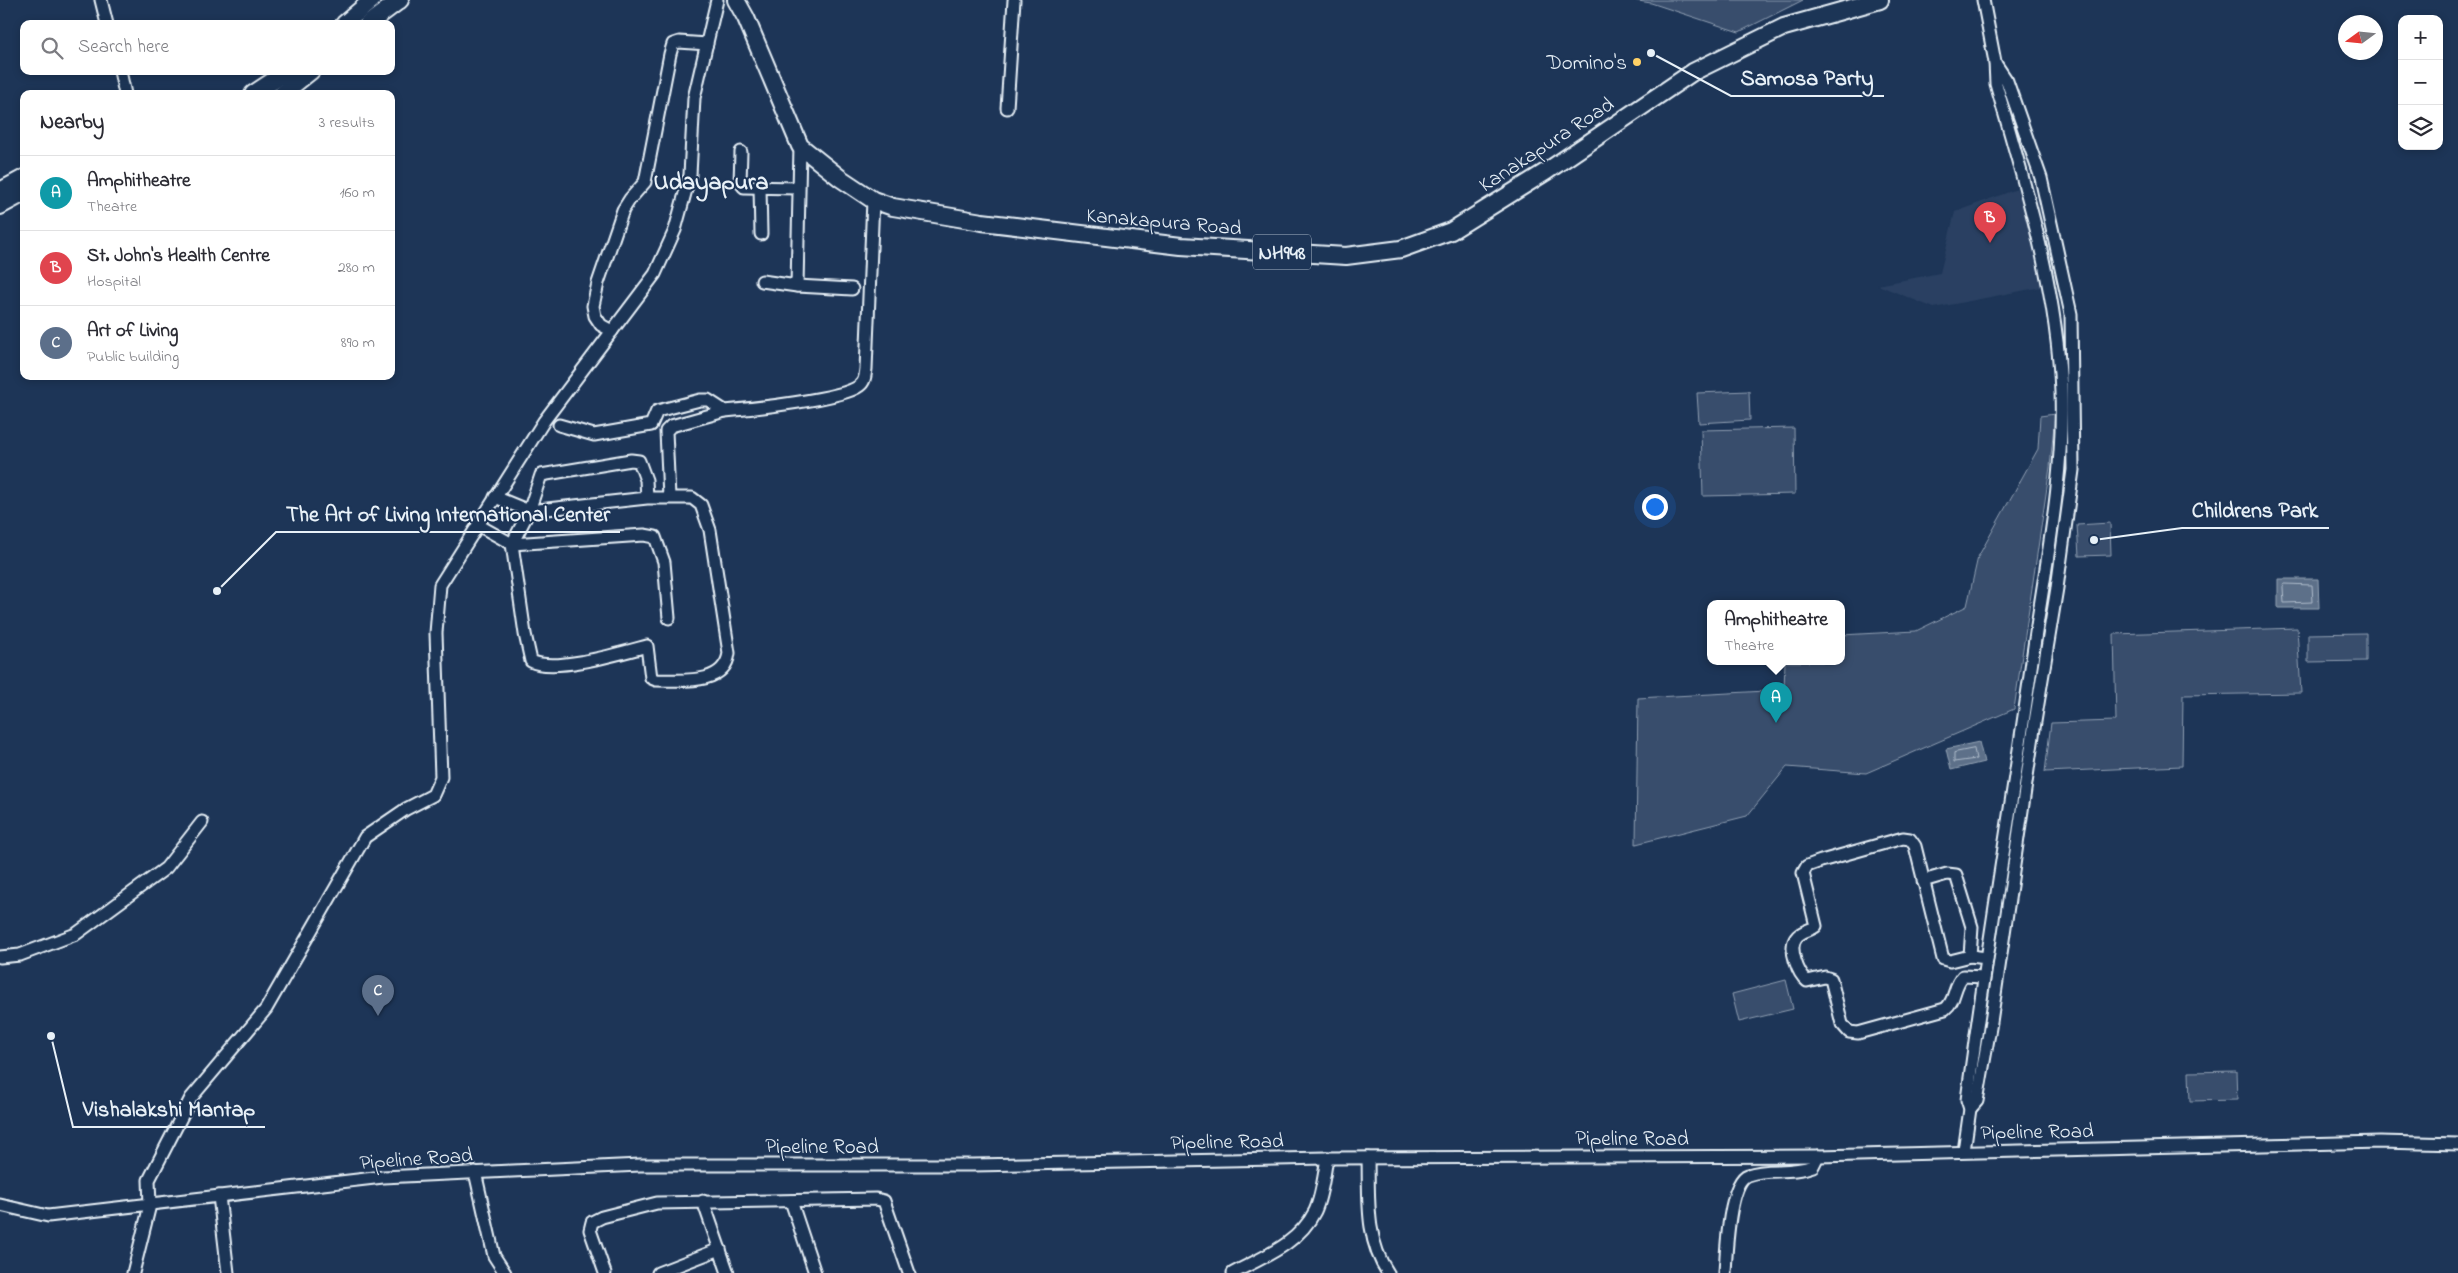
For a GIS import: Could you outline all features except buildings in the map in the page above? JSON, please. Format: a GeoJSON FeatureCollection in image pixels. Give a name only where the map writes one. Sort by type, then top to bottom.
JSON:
{"type":"FeatureCollection","features":[{"type":"Feature","properties":{"kind":"highway"},"geometry":{"type":"LineString","coordinates":[[349,20],[372,0]]}},
{"type":"Feature","properties":{"kind":"highway"},"geometry":{"type":"LineString","coordinates":[[373,20],[400,0]]}},
{"type":"Feature","properties":{"kind":"highway","name":"Kanakapura Road"},"geometry":{"type":"LineString","coordinates":[[736,0],[746,18],[800,146],[840,178],[873,200],[894,207],[982,222],[1181,246],[1346,256],[1401,249],[1451,231],[1547,171],[1700,68],[1784,27],[1880,0]]}},
{"type":"Feature","properties":{"kind":"highway"},"geometry":{"type":"LineString","coordinates":[[260,90],[290,76]]}},
{"type":"Feature","properties":{"kind":"highway"},"geometry":{"type":"LineString","coordinates":[[284,90],[290,76]]}},
{"type":"Feature","properties":{"kind":"highway"},"geometry":{"type":"LineString","coordinates":[[0,191],[20,180]]}},
{"type":"Feature","properties":{"kind":"highway"},"geometry":{"type":"LineString","coordinates":[[0,206],[20,195]]}},
{"type":"Feature","properties":{"kind":"street"},"geometry":{"type":"LineString","coordinates":[[101,0],[106,20]]}},
{"type":"Feature","properties":{"kind":"street"},"geometry":{"type":"LineString","coordinates":[[134,1273],[150,1205],[148,1180],[191,1098],[266,1009],[364,837],[406,809],[433,795],[441,777],[436,633],[440,585],[544,421],[655,274],[675,230],[690,175],[694,98],[717,0]]}},
{"type":"Feature","properties":{"kind":"street"},"geometry":{"type":"LineString","coordinates":[[1007,108],[1014,0]]}},
{"type":"Feature","properties":{"kind":"street"},"geometry":{"type":"LineString","coordinates":[[1964,1151],[1970,1109],[1967,1100],[1984,977],[2060,463],[2061,392],[2053,303],[2042,248],[1996,84],[1995,62],[1983,0]]}},
{"type":"Feature","properties":{"kind":"street"},"geometry":{"type":"LineString","coordinates":[[612,331],[600,325],[595,316],[593,306],[598,283],[623,210],[645,182],[670,54],[674,44],[679,42],[707,44]]}},
{"type":"Feature","properties":{"kind":"street"},"geometry":{"type":"LineString","coordinates":[[1970,1109],[1977,1101],[1991,1022],[2035,722],[2057,588],[2073,470],[2071,314],[2040,178],[2006,81],[1995,62]]}},
{"type":"Feature","properties":{"kind":"street"},"geometry":{"type":"LineString","coordinates":[[121,75],[125,90]]}},
{"type":"Feature","properties":{"kind":"street"},"geometry":{"type":"LineString","coordinates":[[797,286],[800,146]]}},
{"type":"Feature","properties":{"kind":"street"},"geometry":{"type":"LineString","coordinates":[[741,152],[740,182],[744,187],[798,188]]}},
{"type":"Feature","properties":{"kind":"street"},"geometry":{"type":"LineString","coordinates":[[2024,184],[2040,178]]}},
{"type":"Feature","properties":{"kind":"street"},"geometry":{"type":"LineString","coordinates":[[760,187],[761,234]]}},
{"type":"Feature","properties":{"kind":"street"},"geometry":{"type":"LineString","coordinates":[[668,497],[666,431],[671,426],[725,411],[838,394],[857,388],[864,382],[873,200]]}},
{"type":"Feature","properties":{"kind":"street"},"geometry":{"type":"LineString","coordinates":[[762,281],[797,286],[852,289]]}},
{"type":"Feature","properties":{"kind":"street"},"geometry":{"type":"LineString","coordinates":[[2061,392],[2073,392]]}},
{"type":"Feature","properties":{"kind":"street"},"geometry":{"type":"LineString","coordinates":[[558,425],[594,435],[648,426],[652,424],[653,417],[657,411],[700,400],[708,400],[725,411]]}},
{"type":"Feature","properties":{"kind":"street"},"geometry":{"type":"LineString","coordinates":[[495,497],[529,511],[668,497],[692,498],[701,505],[710,530],[729,654],[728,662],[716,676],[693,680],[656,680],[651,678],[647,646],[574,662],[540,665],[531,661],[525,634],[512,544],[529,511],[541,475],[631,460],[639,461],[646,480],[647,498]]}},
{"type":"Feature","properties":{"kind":"street"},"geometry":{"type":"LineString","coordinates":[[478,524],[512,544],[644,535],[655,537],[664,562],[669,618]]}},
{"type":"Feature","properties":{"kind":"street"},"geometry":{"type":"LineString","coordinates":[[0,957],[20,955],[76,934],[166,868],[202,822]]}},
{"type":"Feature","properties":{"kind":"street"},"geometry":{"type":"LineString","coordinates":[[1984,977],[1963,976],[1958,982],[1952,1004],[1945,1009],[1858,1033],[1849,1032],[1842,1024],[1831,979],[1825,977],[1807,981],[1801,976],[1793,947],[1795,938],[1800,933],[1811,931],[1816,926],[1815,913],[1803,874],[1807,866],[1903,838],[1910,839],[1915,846],[1943,959],[1950,961],[1970,956],[1987,958]]}},
{"type":"Feature","properties":{"kind":"street"},"geometry":{"type":"LineString","coordinates":[[1923,881],[1948,874],[1956,875],[1972,927],[1970,956]]}},
{"type":"Feature","properties":{"kind":"street","name":"Pipeline Road"},"geometry":{"type":"LineString","coordinates":[[0,1205],[48,1216],[383,1177],[640,1165],[974,1165],[1327,1158],[1818,1156],[2380,1142],[2458,1144]]}},
{"type":"Feature","properties":{"kind":"street"},"geometry":{"type":"LineString","coordinates":[[1726,1273],[1732,1210],[1738,1182],[1747,1175],[1767,1172],[1797,1172],[1813,1166],[1818,1156]]}},
{"type":"Feature","properties":{"kind":"street"},"geometry":{"type":"LineString","coordinates":[[1233,1273],[1285,1245],[1302,1231],[1316,1210],[1327,1158]]}},
{"type":"Feature","properties":{"kind":"street"},"geometry":{"type":"LineString","coordinates":[[1368,1158],[1370,1221],[1380,1261],[1388,1273]]}},
{"type":"Feature","properties":{"kind":"street"},"geometry":{"type":"LineString","coordinates":[[475,1172],[494,1256],[505,1273]]}},
{"type":"Feature","properties":{"kind":"street"},"geometry":{"type":"LineString","coordinates":[[219,1196],[228,1273]]}},
{"type":"Feature","properties":{"kind":"street"},"geometry":{"type":"LineString","coordinates":[[703,1201],[728,1273]]}},
{"type":"Feature","properties":{"kind":"street"},"geometry":{"type":"LineString","coordinates":[[604,1273],[590,1230],[592,1222],[602,1217],[658,1202],[703,1201],[884,1201],[908,1271],[896,1273]]}},
{"type":"Feature","properties":{"kind":"street"},"geometry":{"type":"LineString","coordinates":[[791,1201],[815,1273]]}},
{"type":"Feature","properties":{"kind":"street"},"geometry":{"type":"LineString","coordinates":[[658,1273],[720,1249]]}},
{"type":"Feature","properties":{"kind":"shaded area"},"geometry":{"type":"Polygon","coordinates":[[[1632,0],[1803,0],[1739,32],[1651,3],[1632,0]]]}},
{"type":"Feature","properties":{"kind":"shaded area"},"geometry":{"type":"Polygon","coordinates":[[[2017,189],[2026,213],[2041,287],[1934,308],[1878,285],[1940,273],[1955,212],[2017,189]]]}},
{"type":"Feature","properties":{"kind":"shaded area"},"geometry":{"type":"Polygon","coordinates":[[[1749,391],[1750,420],[1699,423],[1697,393],[1749,391]]]}},
{"type":"Feature","properties":{"kind":"shaded area"},"geometry":{"type":"Polygon","coordinates":[[[2055,414],[2050,467],[2014,709],[1866,773],[1787,767],[1747,816],[1636,844],[1638,698],[1784,690],[1785,665],[1845,665],[1845,635],[1916,631],[1967,606],[1978,557],[2038,449],[2040,416],[2055,414]]]}},
{"type":"Feature","properties":{"kind":"shaded area"},"geometry":{"type":"Polygon","coordinates":[[[1794,428],[1795,494],[1703,496],[1701,430],[1794,428]]]}},
{"type":"Feature","properties":{"kind":"shaded area"},"geometry":{"type":"Polygon","coordinates":[[[2110,523],[2111,555],[2079,556],[2077,525],[2110,523]]]}},
{"type":"Feature","properties":{"kind":"shaded area"},"geometry":{"type":"Polygon","coordinates":[[[2297,628],[2301,693],[2183,695],[2182,766],[2045,772],[2051,723],[2116,721],[2114,634],[2297,628]]]}},
{"type":"Feature","properties":{"kind":"shaded area"},"geometry":{"type":"Polygon","coordinates":[[[2366,633],[2366,661],[2308,662],[2308,634],[2366,633]]]}},
{"type":"Feature","properties":{"kind":"shaded area"},"geometry":{"type":"Polygon","coordinates":[[[1786,980],[1793,1009],[1739,1022],[1732,994],[1786,980]]]}},
{"type":"Feature","properties":{"kind":"shaded area"},"geometry":{"type":"Polygon","coordinates":[[[2236,1071],[2237,1100],[2190,1101],[2189,1072],[2236,1071]]]}},
{"type":"Feature","properties":{"kind":"water"},"geometry":{"type":"Polygon","coordinates":[[[2278,579],[2318,579],[2319,608],[2278,608],[2278,579]]]}},
{"type":"Feature","properties":{"kind":"water"},"geometry":{"type":"Polygon","coordinates":[[[1979,742],[1984,762],[1951,770],[1946,749],[1979,742]]]}},
{"type":"Feature","properties":{"kind":"place","name":"Samosa Party"},"geometry":{"type":"Point","coordinates":[1651,53]}},
{"type":"Feature","properties":{"kind":"place","name":"Domino's"},"geometry":{"type":"Point","coordinates":[1637,62]}},
{"type":"Feature","properties":{"kind":"place","name":"St. John's Health Centre"},"geometry":{"type":"Point","coordinates":[1990,243]}},
{"type":"Feature","properties":{"kind":"place","name":"Childrens Park"},"geometry":{"type":"Point","coordinates":[2094,540]}},
{"type":"Feature","properties":{"kind":"place","name":"The Art of Living International Center"},"geometry":{"type":"Point","coordinates":[217,591]}},
{"type":"Feature","properties":{"kind":"place","name":"Amphitheatre"},"geometry":{"type":"Point","coordinates":[1776,723]}},
{"type":"Feature","properties":{"kind":"place","name":"Art of Living"},"geometry":{"type":"Point","coordinates":[378,1016]}},
{"type":"Feature","properties":{"kind":"place","name":"Vishalakshi Mantap"},"geometry":{"type":"Point","coordinates":[51,1036]}},
{"type":"Feature","properties":{"kind":"district","name":"Udayapura"},"geometry":{"type":"Point","coordinates":[711,181]}}]}
